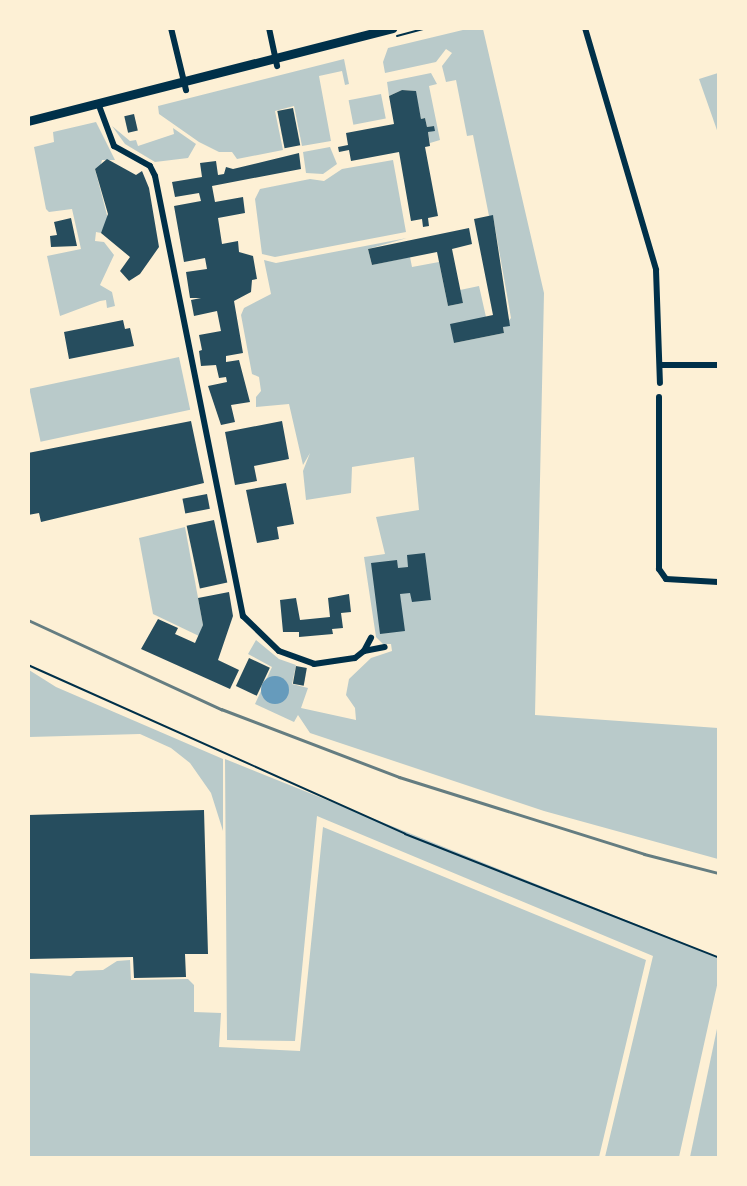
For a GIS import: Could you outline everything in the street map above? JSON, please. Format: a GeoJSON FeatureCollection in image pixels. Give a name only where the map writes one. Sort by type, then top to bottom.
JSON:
{"type":"FeatureCollection","features":[{"type":"Feature","properties":{"kind":"main road"},"geometry":{"type":"LineString","coordinates":[[28,121],[98,103],[185,86],[392,28]]}},
{"type":"Feature","properties":{"kind":"street"},"geometry":{"type":"LineString","coordinates":[[171,28],[185,86]]}},
{"type":"Feature","properties":{"kind":"street"},"geometry":{"type":"LineString","coordinates":[[269,28],[276,62]]}},
{"type":"Feature","properties":{"kind":"street"},"geometry":{"type":"LineString","coordinates":[[585,28],[656,270],[660,383]]}},
{"type":"Feature","properties":{"kind":"street"},"geometry":{"type":"LineString","coordinates":[[98,103],[114,146],[150,166],[155,176],[243,616],[264,639],[291,658],[314,664],[335,663],[364,651],[386,647]]}},
{"type":"Feature","properties":{"kind":"street"},"geometry":{"type":"LineString","coordinates":[[660,364],[718,365]]}},
{"type":"Feature","properties":{"kind":"street"},"geometry":{"type":"LineString","coordinates":[[659,397],[659,569],[666,579],[718,582]]}},
{"type":"Feature","properties":{"kind":"street"},"geometry":{"type":"LineString","coordinates":[[364,651],[371,638]]}},
{"type":"Feature","properties":{"kind":"path"},"geometry":{"type":"LineString","coordinates":[[28,665],[405,834],[718,957]]}},
{"type":"Feature","properties":{"kind":"shaded area"},"geometry":{"type":"Polygon","coordinates":[[[467,29],[483,29],[544,293],[535,715],[718,728],[718,859],[544,811],[310,733],[298,715],[294,722],[255,704],[272,667],[248,654],[256,640],[279,659],[296,665],[292,684],[308,688],[301,708],[356,720],[355,708],[346,695],[349,679],[371,658],[392,651],[391,644],[383,644],[376,637],[364,557],[385,554],[376,517],[419,510],[414,457],[352,467],[351,493],[306,500],[303,471],[310,453],[303,465],[289,404],[256,407],[256,397],[261,391],[259,377],[252,374],[241,315],[244,308],[271,294],[264,260],[276,263],[407,238],[368,249],[372,265],[410,257],[412,267],[439,262],[448,306],[463,303],[460,290],[479,286],[486,317],[454,343],[504,333],[503,327],[511,318],[493,216],[489,216],[473,135],[467,136],[456,80],[446,82],[442,66],[452,53],[446,49],[436,62],[385,73],[383,62],[388,48],[467,29]]]}},
{"type":"Feature","properties":{"kind":"shaded area"},"geometry":{"type":"Polygon","coordinates":[[[344,59],[349,84],[345,85],[342,71],[319,76],[331,141],[302,146],[294,106],[275,111],[283,150],[237,159],[232,152],[219,152],[199,142],[159,114],[158,106],[344,59]]]}},
{"type":"Feature","properties":{"kind":"shaded area"},"geometry":{"type":"Polygon","coordinates":[[[431,73],[437,84],[429,86],[440,140],[430,143],[428,132],[434,130],[434,126],[427,127],[425,118],[421,119],[415,91],[402,90],[389,96],[387,82],[431,73]]]}},
{"type":"Feature","properties":{"kind":"shaded area"},"geometry":{"type":"Polygon","coordinates":[[[718,73],[718,133],[699,79],[718,73]]]}},
{"type":"Feature","properties":{"kind":"shaded area"},"geometry":{"type":"Polygon","coordinates":[[[381,94],[386,119],[353,125],[349,100],[381,94]]]}},
{"type":"Feature","properties":{"kind":"shaded area"},"geometry":{"type":"Polygon","coordinates":[[[96,122],[115,160],[102,160],[100,168],[95,169],[108,219],[101,233],[96,232],[95,241],[104,242],[114,255],[100,285],[112,292],[115,306],[107,308],[106,300],[100,301],[60,316],[47,256],[81,249],[72,209],[49,212],[46,209],[34,147],[54,142],[53,132],[96,122]]]}},
{"type":"Feature","properties":{"kind":"shaded area"},"geometry":{"type":"Polygon","coordinates":[[[112,126],[130,141],[136,140],[138,146],[174,134],[173,128],[196,144],[188,158],[155,162],[125,144],[112,126]]]}},
{"type":"Feature","properties":{"kind":"shaded area"},"geometry":{"type":"Polygon","coordinates":[[[330,147],[337,164],[323,174],[306,173],[303,152],[330,147]]]}},
{"type":"Feature","properties":{"kind":"shaded area"},"geometry":{"type":"Polygon","coordinates":[[[393,160],[406,232],[275,257],[262,254],[255,199],[260,189],[310,179],[324,181],[342,169],[393,160]]]}},
{"type":"Feature","properties":{"kind":"shaded area"},"geometry":{"type":"Polygon","coordinates":[[[179,357],[190,410],[41,442],[29,389],[179,357]]]}},
{"type":"Feature","properties":{"kind":"shaded area"},"geometry":{"type":"Polygon","coordinates":[[[185,527],[203,625],[199,636],[153,614],[139,538],[185,527]]]}},
{"type":"Feature","properties":{"kind":"shaded area"},"geometry":{"type":"Polygon","coordinates":[[[29,670],[56,687],[223,759],[223,831],[211,793],[190,763],[171,748],[140,734],[29,737],[29,670]]]}},
{"type":"Feature","properties":{"kind":"shaded area"},"geometry":{"type":"Polygon","coordinates":[[[225,759],[718,957],[718,981],[679,1157],[605,1157],[653,956],[317,816],[295,1041],[227,1040],[225,759]]]}},
{"type":"Feature","properties":{"kind":"shaded area"},"geometry":{"type":"Polygon","coordinates":[[[323,827],[646,960],[599,1157],[29,1157],[29,973],[71,976],[76,971],[103,970],[117,961],[130,960],[131,980],[188,979],[194,985],[194,1012],[221,1013],[219,1047],[300,1051],[323,827]]]}},
{"type":"Feature","properties":{"kind":"shaded area"},"geometry":{"type":"Polygon","coordinates":[[[718,1024],[718,1157],[690,1157],[718,1024]]]}},
{"type":"Feature","properties":{"kind":"water"},"geometry":{"type":"Polygon","coordinates":[[[275,676],[285,680],[289,690],[285,700],[275,704],[265,700],[261,690],[265,680],[275,676]]]}},
{"type":"Feature","properties":{"kind":"building"},"geometry":{"type":"Polygon","coordinates":[[[402,90],[416,91],[421,119],[425,118],[427,127],[434,126],[435,131],[428,132],[430,146],[425,147],[438,216],[428,218],[429,226],[423,227],[422,219],[411,221],[399,152],[351,161],[349,150],[339,152],[338,147],[348,145],[346,133],[394,124],[389,96],[402,90]]]}},
{"type":"Feature","properties":{"kind":"building"},"geometry":{"type":"Polygon","coordinates":[[[293,108],[300,145],[285,148],[277,111],[293,108]]]}},
{"type":"Feature","properties":{"kind":"building"},"geometry":{"type":"Polygon","coordinates":[[[134,114],[138,131],[128,133],[124,116],[134,114]]]}},
{"type":"Feature","properties":{"kind":"building"},"geometry":{"type":"Polygon","coordinates":[[[299,153],[301,169],[212,186],[215,202],[243,197],[245,213],[218,218],[222,244],[238,241],[239,252],[253,256],[257,279],[252,280],[251,292],[234,301],[243,353],[226,356],[226,362],[239,360],[250,402],[231,405],[235,422],[221,425],[208,386],[227,382],[226,377],[219,378],[216,365],[201,366],[199,351],[202,350],[199,335],[221,331],[217,311],[194,316],[191,300],[201,298],[190,298],[186,272],[207,269],[205,258],[184,262],[174,206],[201,201],[199,193],[175,197],[172,182],[202,177],[200,163],[216,161],[218,175],[224,174],[226,167],[233,169],[299,153]]]}},
{"type":"Feature","properties":{"kind":"building"},"geometry":{"type":"Polygon","coordinates":[[[107,159],[136,175],[142,171],[149,188],[159,247],[140,274],[129,281],[120,271],[130,257],[101,233],[108,214],[95,169],[107,159]]]}},
{"type":"Feature","properties":{"kind":"building"},"geometry":{"type":"Polygon","coordinates":[[[493,215],[510,326],[503,327],[504,333],[454,343],[450,324],[493,315],[474,219],[493,215]]]}},
{"type":"Feature","properties":{"kind":"building"},"geometry":{"type":"Polygon","coordinates":[[[71,218],[77,246],[51,247],[50,236],[57,235],[54,222],[71,218]]]}},
{"type":"Feature","properties":{"kind":"building"},"geometry":{"type":"Polygon","coordinates":[[[469,228],[472,244],[452,249],[463,303],[448,306],[437,252],[372,265],[368,249],[469,228]]]}},
{"type":"Feature","properties":{"kind":"building"},"geometry":{"type":"Polygon","coordinates":[[[123,320],[125,329],[130,328],[134,346],[69,359],[64,332],[123,320]]]}},
{"type":"Feature","properties":{"kind":"building"},"geometry":{"type":"Polygon","coordinates":[[[191,421],[204,483],[41,522],[39,513],[28,515],[28,453],[191,421]]]}},
{"type":"Feature","properties":{"kind":"building"},"geometry":{"type":"Polygon","coordinates":[[[282,421],[289,459],[254,466],[257,481],[235,485],[225,432],[282,421]]]}},
{"type":"Feature","properties":{"kind":"building"},"geometry":{"type":"Polygon","coordinates":[[[286,483],[294,524],[277,527],[279,539],[257,543],[246,490],[286,483]]]}},
{"type":"Feature","properties":{"kind":"building"},"geometry":{"type":"Polygon","coordinates":[[[207,494],[210,509],[185,513],[182,499],[207,494]]]}},
{"type":"Feature","properties":{"kind":"building"},"geometry":{"type":"Polygon","coordinates":[[[214,520],[227,583],[200,588],[187,526],[214,520]]]}},
{"type":"Feature","properties":{"kind":"building"},"geometry":{"type":"Polygon","coordinates":[[[425,553],[431,600],[412,602],[410,593],[400,594],[405,631],[380,634],[371,563],[397,560],[398,568],[408,567],[407,555],[425,553]]]}},
{"type":"Feature","properties":{"kind":"building"},"geometry":{"type":"Polygon","coordinates":[[[229,592],[233,616],[218,660],[239,670],[230,689],[141,649],[158,619],[178,628],[175,634],[195,643],[203,625],[198,598],[229,592]]]}},
{"type":"Feature","properties":{"kind":"building"},"geometry":{"type":"Polygon","coordinates":[[[349,594],[351,612],[341,613],[343,628],[332,629],[333,634],[299,637],[299,632],[283,632],[280,600],[296,598],[300,620],[330,617],[328,598],[349,594]]]}},
{"type":"Feature","properties":{"kind":"building"},"geometry":{"type":"Polygon","coordinates":[[[249,658],[270,668],[257,696],[236,686],[249,658]]]}},
{"type":"Feature","properties":{"kind":"building"},"geometry":{"type":"Polygon","coordinates":[[[296,666],[307,668],[304,686],[293,684],[296,666]]]}},
{"type":"Feature","properties":{"kind":"building"},"geometry":{"type":"Polygon","coordinates":[[[204,810],[208,954],[185,954],[186,977],[134,978],[133,957],[28,959],[28,815],[204,810]]]}},
{"type":"Feature","properties":{"kind":"railway"},"geometry":{"type":"LineString","coordinates":[[28,620],[221,709],[399,777],[644,854],[718,873]]}}]}
